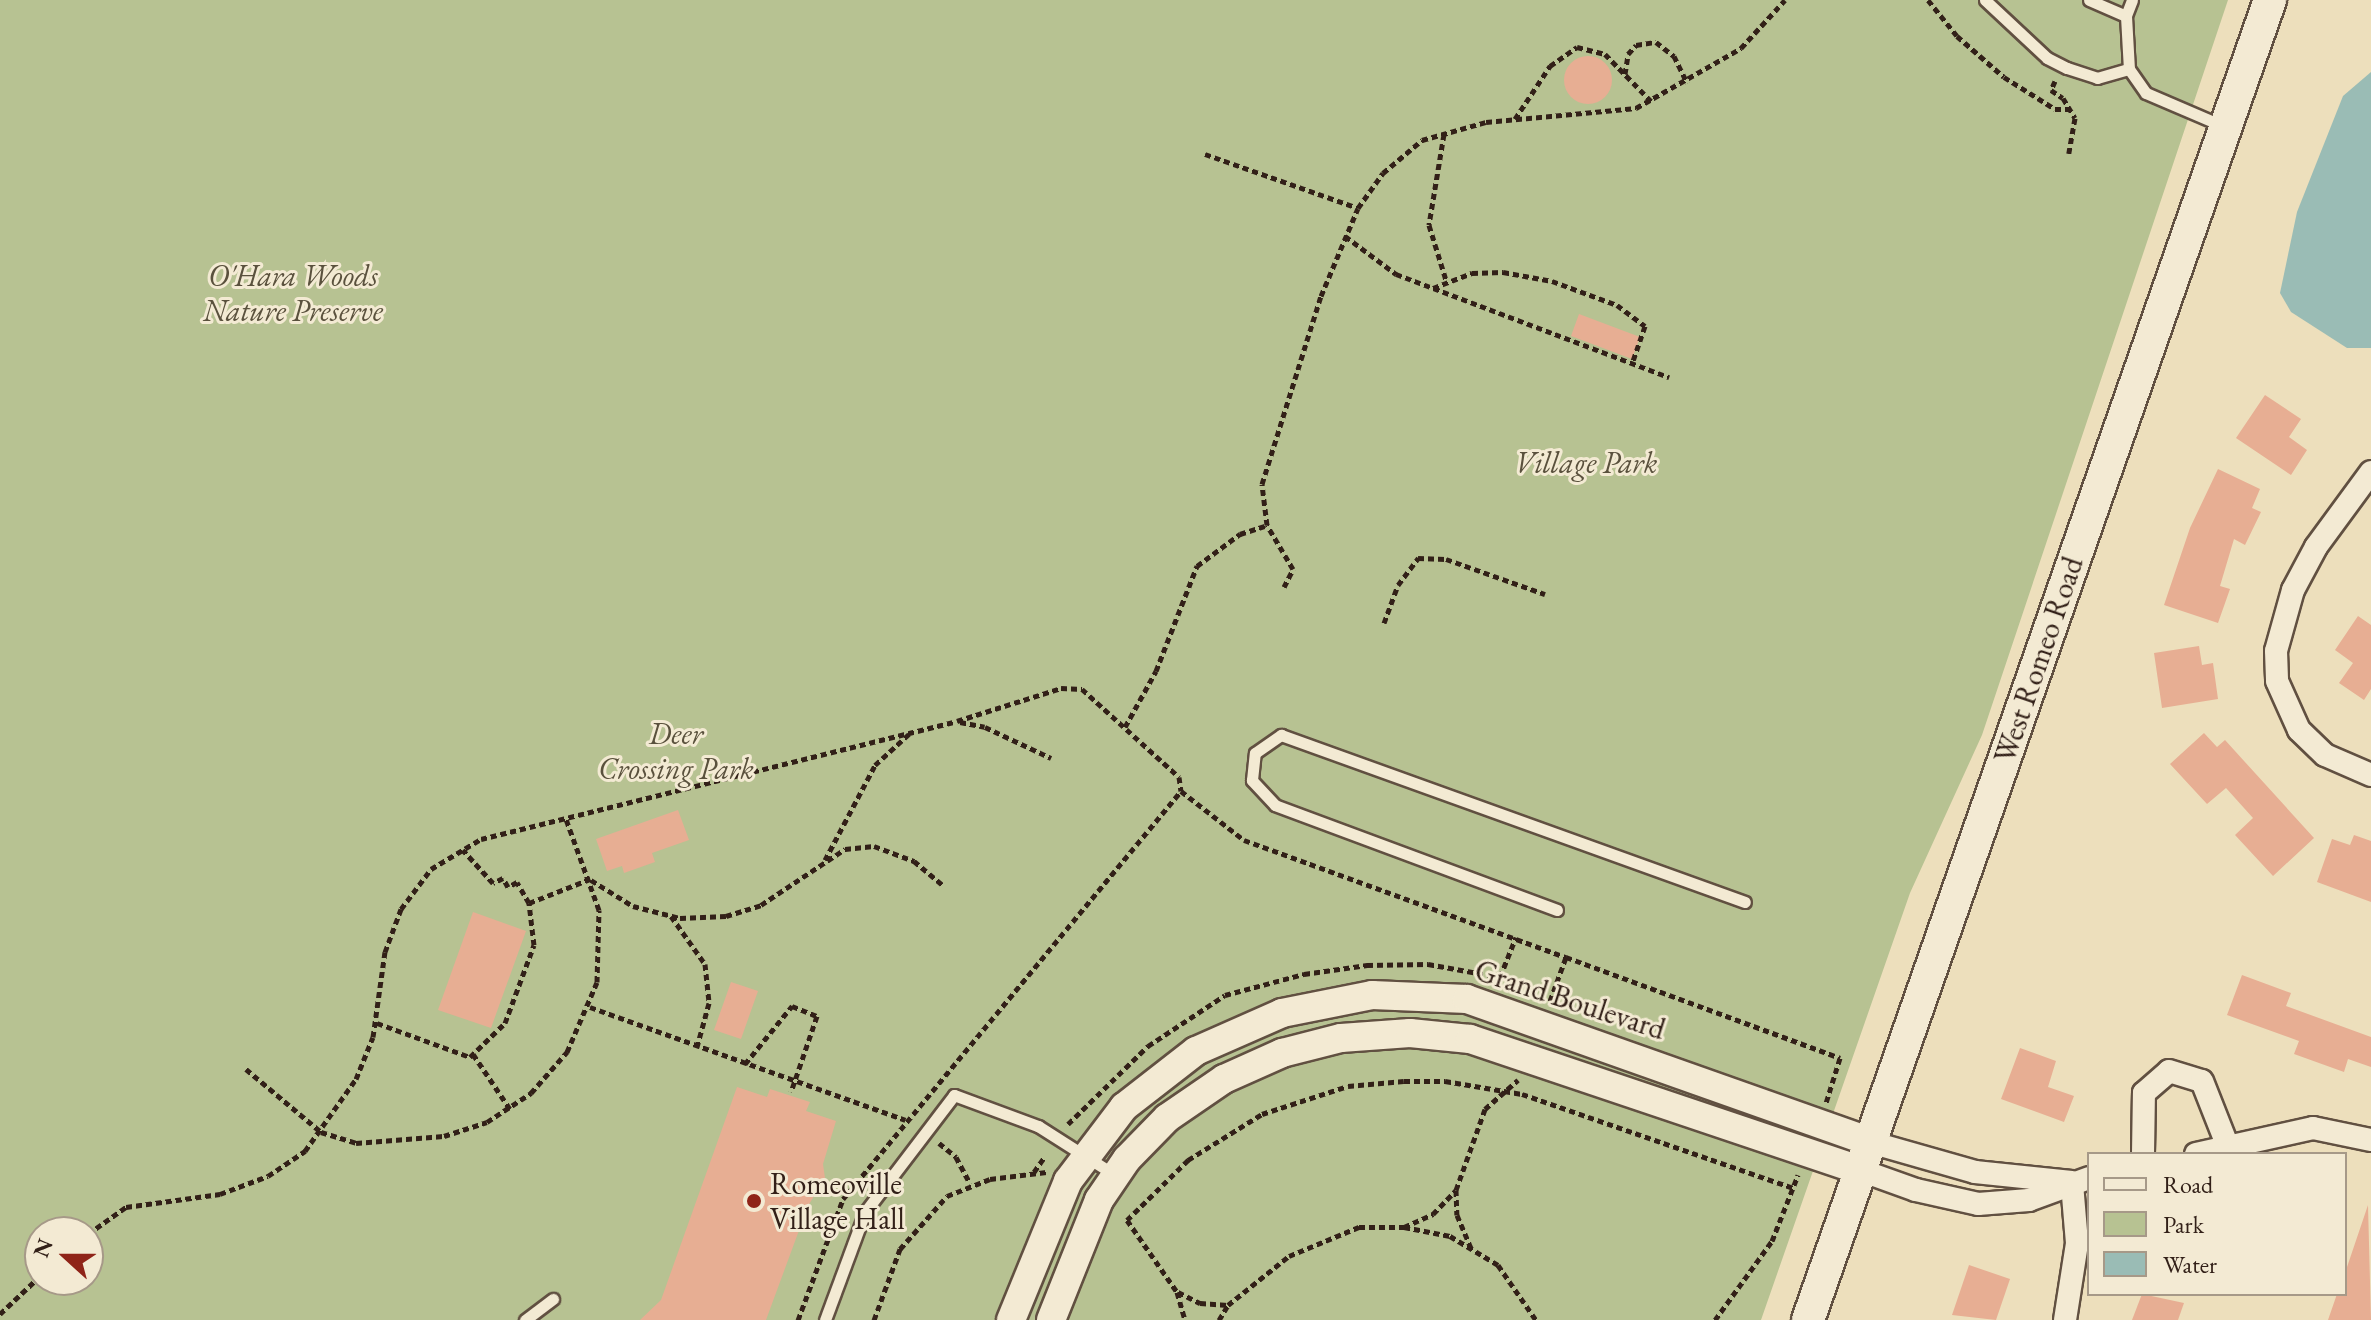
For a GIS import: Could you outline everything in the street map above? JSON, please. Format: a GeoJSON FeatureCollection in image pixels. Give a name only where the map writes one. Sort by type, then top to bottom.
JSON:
{"type":"FeatureCollection","features":[{"type":"Feature","properties":{"kind":"main road","name":"West Romeo Road"},"geometry":{"type":"LineString","coordinates":[[1808,1320],[2270,0]]}},
{"type":"Feature","properties":{"kind":"street"},"geometry":{"type":"LineString","coordinates":[[2371,472],[2339,511],[2299,579],[2276,651],[2277,681],[2299,730],[2325,755],[2371,775]]}},
{"type":"Feature","properties":{"kind":"street","name":"Grand Boulevard"},"geometry":{"type":"LineString","coordinates":[[1011,1320],[1068,1181],[1084,1155],[1124,1107],[1196,1051],[1282,1013],[1372,995],[1467,999],[1865,1156]]}},
{"type":"Feature","properties":{"kind":"street"},"geometry":{"type":"LineString","coordinates":[[1051,1320],[1099,1200],[1116,1175],[1167,1118],[1224,1079],[1282,1053],[1326,1042],[1410,1033],[1470,1039],[1865,1156],[1978,1204],[2029,1200],[2080,1180]]}},
{"type":"Feature","properties":{"kind":"street"},"geometry":{"type":"LineString","coordinates":[[2143,1152],[2144,1093],[2169,1071],[2202,1081],[2228,1147]]}},
{"type":"Feature","properties":{"kind":"street"},"geometry":{"type":"LineString","coordinates":[[2205,1152],[2313,1128],[2371,1140]]}},
{"type":"Feature","properties":{"kind":"street"},"geometry":{"type":"LineString","coordinates":[[1865,1156],[1975,1172],[2080,1180]]}},
{"type":"Feature","properties":{"kind":"street"},"geometry":{"type":"LineString","coordinates":[[2065,1320],[2077,1255],[2080,1180]]}},
{"type":"Feature","properties":{"kind":"lane"},"geometry":{"type":"LineString","coordinates":[[1985,0],[2062,66],[2097,78],[2129,69]]}},
{"type":"Feature","properties":{"kind":"lane"},"geometry":{"type":"LineString","coordinates":[[2089,0],[2126,16]]}},
{"type":"Feature","properties":{"kind":"lane"},"geometry":{"type":"LineString","coordinates":[[2132,0],[2126,16],[2129,69],[2146,93],[2226,127]]}},
{"type":"Feature","properties":{"kind":"lane"},"geometry":{"type":"LineString","coordinates":[[1557,910],[1275,805],[1252,780],[1255,753],[1281,735],[1745,902]]}},
{"type":"Feature","properties":{"kind":"lane"},"geometry":{"type":"LineString","coordinates":[[825,1320],[865,1212],[954,1095],[1038,1126],[1116,1175]]}},
{"type":"Feature","properties":{"kind":"lane"},"geometry":{"type":"LineString","coordinates":[[525,1320],[553,1299]]}},
{"type":"Feature","properties":{"kind":"path"},"geometry":{"type":"LineString","coordinates":[[1284,587],[1293,569],[1267,525],[1262,484],[1345,236],[1358,208],[1403,152],[1444,134],[1515,120],[1615,113],[1651,101],[1687,83],[1741,48],[1785,0]]}},
{"type":"Feature","properties":{"kind":"path"},"geometry":{"type":"LineString","coordinates":[[1928,0],[1957,36],[2004,77],[2055,109],[2072,109]]}},
{"type":"Feature","properties":{"kind":"path"},"geometry":{"type":"LineString","coordinates":[[1625,74],[1628,54],[1636,45],[1656,42],[1674,56],[1687,83]]}},
{"type":"Feature","properties":{"kind":"path"},"geometry":{"type":"LineString","coordinates":[[1515,120],[1550,66],[1568,50],[1577,47],[1605,54],[1651,101]]}},
{"type":"Feature","properties":{"kind":"path"},"geometry":{"type":"LineString","coordinates":[[2062,66],[2051,90],[2072,109],[2076,128],[2069,153]]}},
{"type":"Feature","properties":{"kind":"path"},"geometry":{"type":"LineString","coordinates":[[1444,134],[1429,225],[1446,280]]}},
{"type":"Feature","properties":{"kind":"path"},"geometry":{"type":"LineString","coordinates":[[1205,154],[1358,208]]}},
{"type":"Feature","properties":{"kind":"path"},"geometry":{"type":"LineString","coordinates":[[1345,236],[1396,274],[1669,377]]}},
{"type":"Feature","properties":{"kind":"path"},"geometry":{"type":"LineString","coordinates":[[1432,288],[1446,280],[1503,272],[1552,281],[1617,305],[1645,326],[1632,363]]}},
{"type":"Feature","properties":{"kind":"path"},"geometry":{"type":"LineString","coordinates":[[1125,727],[1156,671],[1182,592],[1197,566],[1240,534],[1267,525]]}},
{"type":"Feature","properties":{"kind":"path"},"geometry":{"type":"LineString","coordinates":[[1384,623],[1398,585],[1418,558],[1446,559],[1545,594]]}},
{"type":"Feature","properties":{"kind":"path"},"geometry":{"type":"LineString","coordinates":[[104,1223],[126,1207],[220,1194],[268,1176],[305,1151],[356,1079],[377,1023],[385,952],[401,909],[431,869],[481,839],[957,721],[1061,688],[1082,689],[1179,777],[1181,791],[1244,840],[1566,957]]}},
{"type":"Feature","properties":{"kind":"path"},"geometry":{"type":"LineString","coordinates":[[957,721],[985,727],[1051,758]]}},
{"type":"Feature","properties":{"kind":"path"},"geometry":{"type":"LineString","coordinates":[[824,861],[875,765],[910,733]]}},
{"type":"Feature","properties":{"kind":"path"},"geometry":{"type":"LineString","coordinates":[[905,1120],[1181,791]]}},
{"type":"Feature","properties":{"kind":"path"},"geometry":{"type":"LineString","coordinates":[[246,1069],[321,1132],[356,1143],[420,1142],[510,1109],[567,1052],[590,1007],[600,934],[590,879],[566,819]]}},
{"type":"Feature","properties":{"kind":"path"},"geometry":{"type":"LineString","coordinates":[[590,879],[608,895],[671,915],[726,916],[761,905],[845,849],[874,846],[914,861],[943,885]]}},
{"type":"Feature","properties":{"kind":"path"},"geometry":{"type":"LineString","coordinates":[[377,1023],[470,1057],[505,1023],[534,945],[529,903],[517,882],[508,887],[503,878],[493,883],[463,850]]}},
{"type":"Feature","properties":{"kind":"path"},"geometry":{"type":"LineString","coordinates":[[529,903],[590,879]]}},
{"type":"Feature","properties":{"kind":"path"},"geometry":{"type":"LineString","coordinates":[[671,915],[705,964],[709,1003],[697,1047]]}},
{"type":"Feature","properties":{"kind":"path"},"geometry":{"type":"LineString","coordinates":[[745,1064],[792,1006],[817,1016],[791,1092]]}},
{"type":"Feature","properties":{"kind":"path"},"geometry":{"type":"LineString","coordinates":[[590,1007],[905,1120],[956,1157],[970,1183]]}},
{"type":"Feature","properties":{"kind":"path"},"geometry":{"type":"LineString","coordinates":[[473,1054],[510,1109]]}},
{"type":"Feature","properties":{"kind":"path"},"geometry":{"type":"LineString","coordinates":[[1127,1220],[1188,1160],[1262,1114],[1348,1086],[1404,1081],[1445,1081],[1522,1094],[1793,1188]]}},
{"type":"Feature","properties":{"kind":"path"},"geometry":{"type":"LineString","coordinates":[[1034,1172],[1045,1156]]}},
{"type":"Feature","properties":{"kind":"path"},"geometry":{"type":"LineString","coordinates":[[874,1320],[900,1249],[947,1196],[970,1183],[1034,1172],[1068,1181]]}},
{"type":"Feature","properties":{"kind":"path"},"geometry":{"type":"LineString","coordinates":[[1456,1190],[1457,1215],[1471,1249]]}},
{"type":"Feature","properties":{"kind":"path"},"geometry":{"type":"LineString","coordinates":[[1099,1200],[1127,1220],[1177,1292],[1185,1320]]}},
{"type":"Feature","properties":{"kind":"path"},"geometry":{"type":"LineString","coordinates":[[1219,1320],[1228,1305],[1289,1256],[1359,1227],[1404,1227],[1450,1236],[1498,1265],[1536,1320]]}},
{"type":"Feature","properties":{"kind":"path"},"geometry":{"type":"LineString","coordinates":[[0,1314],[24,1291]]}},
{"type":"Feature","properties":{"kind":"path"},"geometry":{"type":"LineString","coordinates":[[1177,1292],[1200,1303],[1228,1305]]}},
{"type":"Feature","properties":{"kind":"green space"},"geometry":{"type":"Polygon","coordinates":[[[0,0],[2228,0],[1982,735],[1910,893],[1761,1320],[0,1320],[0,0]]]}},
{"type":"Feature","properties":{"kind":"water"},"geometry":{"type":"Polygon","coordinates":[[[2371,72],[2371,348],[2347,348],[2291,312],[2280,293],[2297,212],[2343,96],[2371,72]]]}},
{"type":"Feature","properties":{"kind":"building"},"geometry":{"type":"Polygon","coordinates":[[[1588,56],[1605,63],[1612,80],[1605,97],[1588,104],[1571,97],[1564,80],[1571,63],[1588,56]]]}},
{"type":"Feature","properties":{"kind":"building"},"geometry":{"type":"Polygon","coordinates":[[[1579,314],[1640,337],[1632,359],[1571,336],[1579,314]]]}},
{"type":"Feature","properties":{"kind":"building"},"geometry":{"type":"Polygon","coordinates":[[[2265,395],[2301,419],[2289,437],[2307,450],[2291,475],[2236,438],[2265,395]]]}},
{"type":"Feature","properties":{"kind":"building"},"geometry":{"type":"Polygon","coordinates":[[[2218,469],[2260,489],[2252,508],[2261,512],[2245,545],[2234,539],[2220,586],[2230,589],[2218,623],[2164,605],[2190,528],[2218,469]]]}},
{"type":"Feature","properties":{"kind":"building"},"geometry":{"type":"Polygon","coordinates":[[[2358,616],[2371,625],[2371,689],[2364,700],[2339,683],[2353,663],[2335,650],[2358,616]]]}},
{"type":"Feature","properties":{"kind":"building"},"geometry":{"type":"Polygon","coordinates":[[[2199,646],[2202,665],[2213,663],[2218,699],[2162,708],[2154,653],[2199,646]]]}},
{"type":"Feature","properties":{"kind":"building"},"geometry":{"type":"Polygon","coordinates":[[[2204,733],[2217,747],[2225,740],[2314,838],[2273,876],[2235,835],[2253,818],[2226,788],[2207,804],[2170,764],[2204,733]]]}},
{"type":"Feature","properties":{"kind":"building"},"geometry":{"type":"Polygon","coordinates":[[[678,810],[689,840],[652,853],[655,862],[624,873],[622,866],[607,871],[596,839],[678,810]]]}},
{"type":"Feature","properties":{"kind":"building"},"geometry":{"type":"Polygon","coordinates":[[[2354,835],[2371,841],[2371,902],[2317,882],[2332,839],[2350,845],[2354,835]]]}},
{"type":"Feature","properties":{"kind":"building"},"geometry":{"type":"Polygon","coordinates":[[[473,912],[526,931],[491,1028],[438,1010],[473,912]]]}},
{"type":"Feature","properties":{"kind":"building"},"geometry":{"type":"Polygon","coordinates":[[[2242,975],[2291,993],[2286,1006],[2371,1037],[2371,1067],[2348,1059],[2344,1072],[2294,1054],[2299,1041],[2227,1015],[2242,975]]]}},
{"type":"Feature","properties":{"kind":"building"},"geometry":{"type":"Polygon","coordinates":[[[731,982],[758,991],[741,1039],[714,1030],[731,982]]]}},
{"type":"Feature","properties":{"kind":"building"},"geometry":{"type":"Polygon","coordinates":[[[2020,1048],[2056,1061],[2048,1087],[2074,1096],[2064,1122],[2001,1099],[2020,1048]]]}},
{"type":"Feature","properties":{"kind":"building","name":"Romeoville Village Hall"},"geometry":{"type":"Polygon","coordinates":[[[737,1087],[767,1097],[770,1089],[810,1102],[806,1111],[836,1121],[823,1164],[825,1178],[808,1206],[766,1320],[640,1320],[661,1300],[737,1087]]]}},
{"type":"Feature","properties":{"kind":"building"},"geometry":{"type":"Polygon","coordinates":[[[2368,1205],[2371,1320],[2328,1320],[2336,1296],[2347,1296],[2347,1267],[2368,1205]]]}},
{"type":"Feature","properties":{"kind":"building"},"geometry":{"type":"Polygon","coordinates":[[[1969,1265],[2010,1279],[1996,1320],[1952,1315],[1969,1265]]]}},
{"type":"Feature","properties":{"kind":"building"},"geometry":{"type":"Polygon","coordinates":[[[2141,1296],[2184,1303],[2178,1320],[2132,1320],[2141,1296]]]}},
{"type":"Feature","properties":{"kind":"place","name":"Romeoville Village Hall"},"geometry":{"type":"Point","coordinates":[754,1201]}},
{"type":"Feature","properties":{"kind":"park label","name":"O'Hara Woods Nature Preserve"},"geometry":{"type":"Point","coordinates":[293,293]}},
{"type":"Feature","properties":{"kind":"park label","name":"Village Park"},"geometry":{"type":"Point","coordinates":[1586,463]}},
{"type":"Feature","properties":{"kind":"park label","name":"Deer Crossing Park"},"geometry":{"type":"Point","coordinates":[676,751]}}]}
